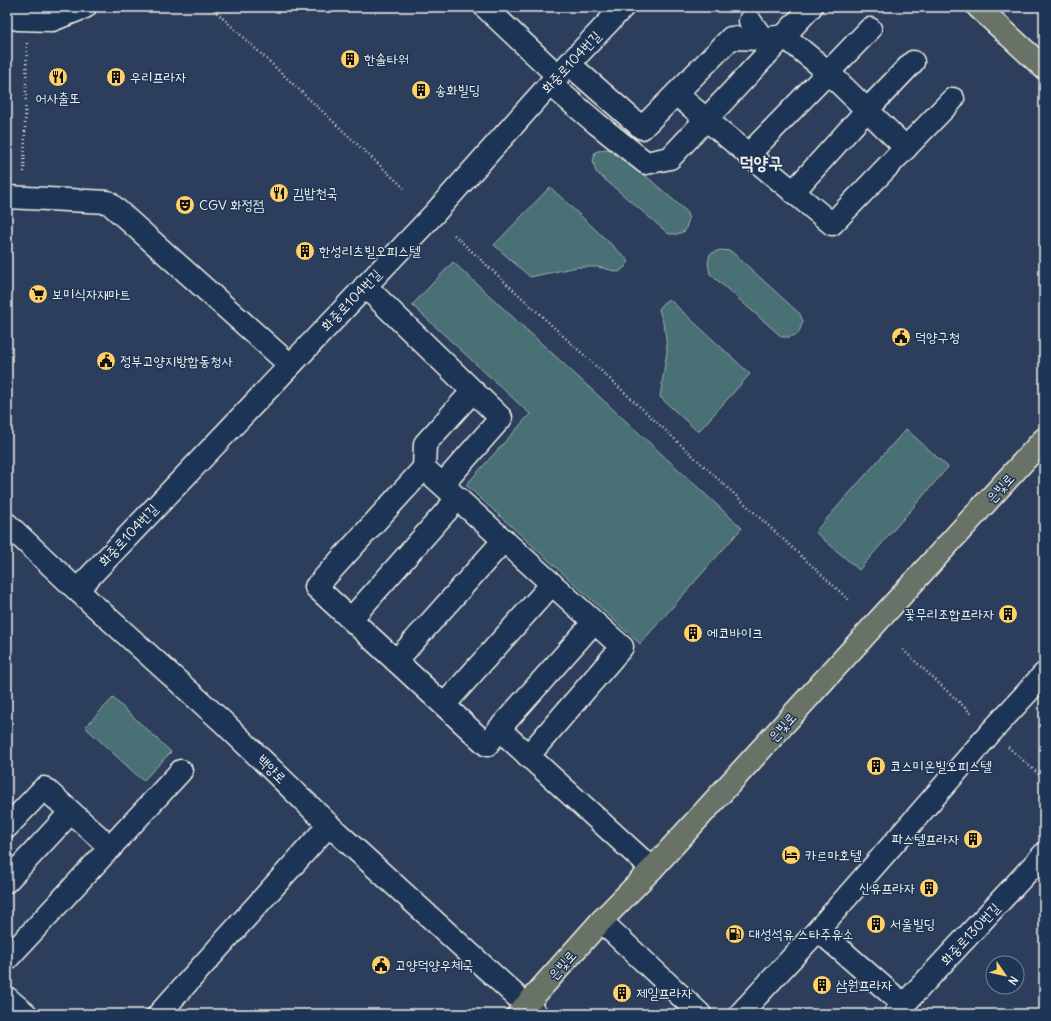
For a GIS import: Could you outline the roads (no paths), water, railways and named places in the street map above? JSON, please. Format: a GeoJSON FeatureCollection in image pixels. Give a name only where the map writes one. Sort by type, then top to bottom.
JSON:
{"type":"FeatureCollection","features":[{"type":"Feature","properties":{"kind":"main road"},"geometry":{"type":"LineString","coordinates":[[978,7],[1044,68]]}},
{"type":"Feature","properties":{"kind":"main road","name":"은빛로"},"geometry":{"type":"LineString","coordinates":[[527,1011],[601,921],[652,869],[1044,439]]}},
{"type":"Feature","properties":{"kind":"street"},"geometry":{"type":"LineString","coordinates":[[7,17],[18,19],[52,20],[85,7]]}},
{"type":"Feature","properties":{"kind":"street"},"geometry":{"type":"LineString","coordinates":[[485,7],[559,74],[642,128],[731,38],[763,39],[784,36],[828,72],[866,111],[906,148]]}},
{"type":"Feature","properties":{"kind":"street","name":"화중로104번길"},"geometry":{"type":"LineString","coordinates":[[77,590],[433,215],[559,74],[623,7]]}},
{"type":"Feature","properties":{"kind":"street"},"geometry":{"type":"LineString","coordinates":[[559,74],[596,123],[646,163],[670,158],[811,7]]}},
{"type":"Feature","properties":{"kind":"street"},"geometry":{"type":"LineString","coordinates":[[750,20],[763,39]]}},
{"type":"Feature","properties":{"kind":"street"},"geometry":{"type":"LineString","coordinates":[[748,155],[870,29]]}},
{"type":"Feature","properties":{"kind":"street"},"geometry":{"type":"LineString","coordinates":[[793,192],[866,111],[913,62]]}},
{"type":"Feature","properties":{"kind":"street"},"geometry":{"type":"LineString","coordinates":[[676,94],[832,224],[953,99]]}},
{"type":"Feature","properties":{"kind":"street"},"geometry":{"type":"LineString","coordinates":[[7,197],[108,202],[290,365]]}},
{"type":"Feature","properties":{"kind":"street"},"geometry":{"type":"LineString","coordinates":[[350,619],[450,491],[501,418],[365,286]]}},
{"type":"Feature","properties":{"kind":"street"},"geometry":{"type":"LineString","coordinates":[[473,391],[425,444],[424,468],[316,587],[487,745],[499,729],[594,622]]}},
{"type":"Feature","properties":{"kind":"street"},"geometry":{"type":"LineString","coordinates":[[424,468],[622,647],[528,756]]}},
{"type":"Feature","properties":{"kind":"street","name":"백양로"},"geometry":{"type":"LineString","coordinates":[[7,524],[77,590],[224,723],[329,825],[527,1011]]}},
{"type":"Feature","properties":{"kind":"street"},"geometry":{"type":"LineString","coordinates":[[396,661],[504,540]]}},
{"type":"Feature","properties":{"kind":"street"},"geometry":{"type":"LineString","coordinates":[[444,705],[552,584]]}},
{"type":"Feature","properties":{"kind":"street"},"geometry":{"type":"LineString","coordinates":[[740,1014],[818,930],[1044,674]]}},
{"type":"Feature","properties":{"kind":"street"},"geometry":{"type":"LineString","coordinates":[[499,729],[652,869]]}},
{"type":"Feature","properties":{"kind":"street"},"geometry":{"type":"LineString","coordinates":[[11,948],[111,848],[181,771]]}},
{"type":"Feature","properties":{"kind":"street"},"geometry":{"type":"LineString","coordinates":[[7,827],[44,788],[111,848]]}},
{"type":"Feature","properties":{"kind":"street"},"geometry":{"type":"LineString","coordinates":[[7,881],[71,812]]}},
{"type":"Feature","properties":{"kind":"street"},"geometry":{"type":"LineString","coordinates":[[159,1014],[329,825]]}},
{"type":"Feature","properties":{"kind":"street","name":"화중로130번길"},"geometry":{"type":"LineString","coordinates":[[900,1010],[1044,854]]}},
{"type":"Feature","properties":{"kind":"street"},"geometry":{"type":"LineString","coordinates":[[601,921],[700,1014]]}},
{"type":"Feature","properties":{"kind":"street"},"geometry":{"type":"LineString","coordinates":[[818,930],[900,1010]]}},
{"type":"Feature","properties":{"kind":"street"},"geometry":{"type":"LineString","coordinates":[[7,998],[26,1014]]}},
{"type":"Feature","properties":{"kind":"place","name":"한솔타워"},"geometry":{"type":"Point","coordinates":[350,59]}},
{"type":"Feature","properties":{"kind":"place","name":"어사출또"},"geometry":{"type":"Point","coordinates":[58,77]}},
{"type":"Feature","properties":{"kind":"place","name":"우리프라자"},"geometry":{"type":"Point","coordinates":[116,77]}},
{"type":"Feature","properties":{"kind":"place","name":"송화빌딩"},"geometry":{"type":"Point","coordinates":[421,90]}},
{"type":"Feature","properties":{"kind":"place","name":"김밥천국"},"geometry":{"type":"Point","coordinates":[279,193]}},
{"type":"Feature","properties":{"kind":"place","name":"CGV 화정점"},"geometry":{"type":"Point","coordinates":[185,205]}},
{"type":"Feature","properties":{"kind":"place","name":"한성리츠빌오피스텔"},"geometry":{"type":"Point","coordinates":[305,251]}},
{"type":"Feature","properties":{"kind":"place","name":"보미식자재마트"},"geometry":{"type":"Point","coordinates":[38,294]}},
{"type":"Feature","properties":{"kind":"place","name":"덕양구청"},"geometry":{"type":"Point","coordinates":[901,337]}},
{"type":"Feature","properties":{"kind":"place","name":"정부고양지방합동청사"},"geometry":{"type":"Point","coordinates":[106,361]}},
{"type":"Feature","properties":{"kind":"place","name":"꽃무리조합프라자"},"geometry":{"type":"Point","coordinates":[1008,614]}},
{"type":"Feature","properties":{"kind":"place","name":"에코바이크"},"geometry":{"type":"Point","coordinates":[693,633]}},
{"type":"Feature","properties":{"kind":"place","name":"코스미온빌오피스텔"},"geometry":{"type":"Point","coordinates":[876,766]}},
{"type":"Feature","properties":{"kind":"place","name":"파스텔프라자"},"geometry":{"type":"Point","coordinates":[973,839]}},
{"type":"Feature","properties":{"kind":"place","name":"카르마호텔"},"geometry":{"type":"Point","coordinates":[791,855]}},
{"type":"Feature","properties":{"kind":"place","name":"신유프라자"},"geometry":{"type":"Point","coordinates":[929,888]}},
{"type":"Feature","properties":{"kind":"place","name":"서울빌딩"},"geometry":{"type":"Point","coordinates":[876,924]}},
{"type":"Feature","properties":{"kind":"place","name":"대성석유 스타주유소"},"geometry":{"type":"Point","coordinates":[735,934]}},
{"type":"Feature","properties":{"kind":"place","name":"고양덕양우체국"},"geometry":{"type":"Point","coordinates":[381,965]}},
{"type":"Feature","properties":{"kind":"place","name":"삼원프라자"},"geometry":{"type":"Point","coordinates":[822,985]}},
{"type":"Feature","properties":{"kind":"place","name":"제일프라자"},"geometry":{"type":"Point","coordinates":[622,993]}},
{"type":"Feature","properties":{"kind":"district","name":"덕양구"},"geometry":{"type":"Point","coordinates":[761,162]}}]}
